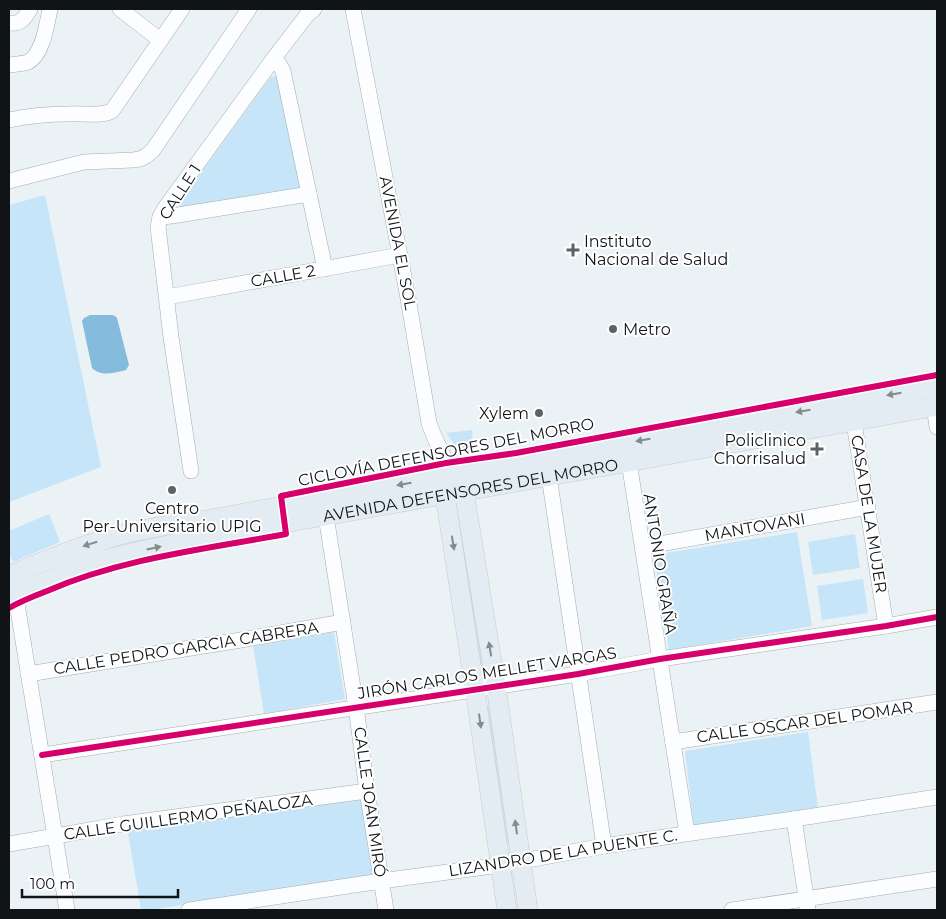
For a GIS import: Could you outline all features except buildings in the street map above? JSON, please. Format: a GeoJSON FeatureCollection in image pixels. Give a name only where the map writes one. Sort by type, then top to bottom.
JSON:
{"type":"FeatureCollection","features":[{"type":"Feature","properties":{"kind":"main road","name":"AVENIDA DEFENSORES DEL MORRO"},"geometry":{"type":"LineString","coordinates":[[10,586],[75,548],[115,536],[937,387]]}},
{"type":"Feature","properties":{"kind":"main road","name":"AVENIDA DEFENSORES DEL MORRO"},"geometry":{"type":"LineString","coordinates":[[10,586],[93,562],[210,536],[936,406]]}},
{"type":"Feature","properties":{"kind":"main road"},"geometry":{"type":"LineString","coordinates":[[452,475],[444,488],[454,493]]}},
{"type":"Feature","properties":{"kind":"main road"},"geometry":{"type":"LineString","coordinates":[[454,493],[496,686],[528,910]]}},
{"type":"Feature","properties":{"kind":"main road"},"geometry":{"type":"LineString","coordinates":[[454,493],[475,690],[506,910]]}},
{"type":"Feature","properties":{"kind":"street"},"geometry":{"type":"LineString","coordinates":[[9,23],[21,22],[30,9]]}},
{"type":"Feature","properties":{"kind":"street"},"geometry":{"type":"LineString","coordinates":[[9,65],[28,62],[38,53],[50,9]]}},
{"type":"Feature","properties":{"kind":"street"},"geometry":{"type":"LineString","coordinates":[[120,9],[160,40]]}},
{"type":"Feature","properties":{"kind":"street"},"geometry":{"type":"LineString","coordinates":[[9,120],[26,116],[101,114],[112,111],[182,9]]}},
{"type":"Feature","properties":{"kind":"street"},"geometry":{"type":"LineString","coordinates":[[9,181],[84,162],[133,160],[146,156],[153,150],[249,9]]}},
{"type":"Feature","properties":{"kind":"street","name":"CALLE 1"},"geometry":{"type":"LineString","coordinates":[[191,471],[171,337],[158,227],[160,217],[274,58],[307,15],[314,9]]}},
{"type":"Feature","properties":{"kind":"street","name":"AVENIDA EL SOL"},"geometry":{"type":"LineString","coordinates":[[353,9],[400,255],[429,423],[452,475]]}},
{"type":"Feature","properties":{"kind":"street"},"geometry":{"type":"LineString","coordinates":[[274,58],[283,71],[325,269]]}},
{"type":"Feature","properties":{"kind":"street"},"geometry":{"type":"LineString","coordinates":[[160,217],[309,194]]}},
{"type":"Feature","properties":{"kind":"street","name":"CALLE 2"},"geometry":{"type":"LineString","coordinates":[[167,297],[400,255]]}},
{"type":"Feature","properties":{"kind":"street","name":"CASA DE LA MUJER"},"geometry":{"type":"LineString","coordinates":[[851,402],[886,626]]}},
{"type":"Feature","properties":{"kind":"street"},"geometry":{"type":"LineString","coordinates":[[936,406],[937,426]]}},
{"type":"Feature","properties":{"kind":"street","name":"ANTONIO GRAÑA"},"geometry":{"type":"LineString","coordinates":[[630,462],[687,833]]}},
{"type":"Feature","properties":{"kind":"street"},"geometry":{"type":"LineString","coordinates":[[548,476],[604,846]]}},
{"type":"Feature","properties":{"kind":"street","name":"MANTOVANI"},"geometry":{"type":"LineString","coordinates":[[643,547],[868,507]]}},
{"type":"Feature","properties":{"kind":"street","name":"CALLE JOAN MIRÓ"},"geometry":{"type":"LineString","coordinates":[[326,516],[386,910]]}},
{"type":"Feature","properties":{"kind":"street"},"geometry":{"type":"LineString","coordinates":[[10,586],[28,674],[67,910]]}},
{"type":"Feature","properties":{"kind":"street","name":"JIRÓN CARLOS MELLET VARGAS"},"geometry":{"type":"LineString","coordinates":[[42,755],[475,690],[660,659],[937,617]]}},
{"type":"Feature","properties":{"kind":"street","name":"CALLE PEDRO GARCIA CABRERA"},"geometry":{"type":"LineString","coordinates":[[28,674],[343,622]]}},
{"type":"Feature","properties":{"kind":"street","name":"CALLE OSCAR DEL POMAR"},"geometry":{"type":"LineString","coordinates":[[673,742],[937,702]]}},
{"type":"Feature","properties":{"kind":"street","name":"CALLE GUILLERMO PEÑALOZA"},"geometry":{"type":"LineString","coordinates":[[9,844],[123,824],[367,791]]}},
{"type":"Feature","properties":{"kind":"street","name":"LIZANDRO DE LA PUENTE C."},"geometry":{"type":"LineString","coordinates":[[189,910],[500,865],[687,833],[937,797]]}},
{"type":"Feature","properties":{"kind":"street"},"geometry":{"type":"LineString","coordinates":[[794,818],[807,904]]}},
{"type":"Feature","properties":{"kind":"street"},"geometry":{"type":"LineString","coordinates":[[732,910],[807,904],[937,879]]}},
{"type":"Feature","properties":{"kind":"shaded area"},"geometry":{"type":"Polygon","coordinates":[[[277,76],[302,188],[180,210],[179,205],[182,199],[271,77],[277,76]]]}},
{"type":"Feature","properties":{"kind":"shaded area"},"geometry":{"type":"Polygon","coordinates":[[[45,195],[101,467],[9,502],[9,205],[45,195]]]}},
{"type":"Feature","properties":{"kind":"shaded area"},"geometry":{"type":"Polygon","coordinates":[[[472,430],[474,455],[461,450],[446,433],[472,430]]]}},
{"type":"Feature","properties":{"kind":"shaded area"},"geometry":{"type":"Polygon","coordinates":[[[49,514],[60,542],[13,562],[9,553],[9,531],[49,514]]]}},
{"type":"Feature","properties":{"kind":"shaded area"},"geometry":{"type":"Polygon","coordinates":[[[462,514],[488,669],[478,671],[452,516],[462,514]]]}},
{"type":"Feature","properties":{"kind":"shaded area"},"geometry":{"type":"Polygon","coordinates":[[[797,532],[812,626],[669,650],[654,555],[797,532]]]}},
{"type":"Feature","properties":{"kind":"shaded area"},"geometry":{"type":"Polygon","coordinates":[[[855,534],[860,568],[813,575],[808,542],[855,534]]]}},
{"type":"Feature","properties":{"kind":"shaded area"},"geometry":{"type":"Polygon","coordinates":[[[863,579],[868,613],[822,620],[817,586],[863,579]]]}},
{"type":"Feature","properties":{"kind":"shaded area"},"geometry":{"type":"Polygon","coordinates":[[[334,632],[345,699],[264,714],[253,646],[334,632]]]}},
{"type":"Feature","properties":{"kind":"shaded area"},"geometry":{"type":"Polygon","coordinates":[[[490,705],[512,842],[501,843],[480,708],[490,705]]]}},
{"type":"Feature","properties":{"kind":"shaded area"},"geometry":{"type":"Polygon","coordinates":[[[808,732],[818,807],[694,828],[685,751],[808,732]]]}},
{"type":"Feature","properties":{"kind":"shaded area"},"geometry":{"type":"Polygon","coordinates":[[[362,793],[373,874],[371,876],[141,910],[127,827],[362,793]]]}},
{"type":"Feature","properties":{"kind":"water"},"geometry":{"type":"Polygon","coordinates":[[[90,315],[112,315],[117,318],[129,365],[126,370],[99,373],[92,368],[82,321],[90,315]]]}},
{"type":"Feature","properties":{"kind":"cycle path","name":"CICLOVÍA DEFENSORES DEL MORRO"},"geometry":{"type":"LineString","coordinates":[[9,608],[37,595],[105,570],[195,550],[286,534],[281,496],[446,463],[516,453],[937,375]]}},
{"type":"Feature","properties":{"kind":"cycle path"},"geometry":{"type":"LineString","coordinates":[[42,755],[578,674],[660,659],[937,617]]}},
{"type":"Feature","properties":{"kind":"place","name":"Instituto Nacional de Salud"},"geometry":{"type":"Point","coordinates":[573,250]}},
{"type":"Feature","properties":{"kind":"place","name":"Metro"},"geometry":{"type":"Point","coordinates":[613,329]}},
{"type":"Feature","properties":{"kind":"place","name":"Xylem"},"geometry":{"type":"Point","coordinates":[539,413]}},
{"type":"Feature","properties":{"kind":"place","name":"Policlinico Chorrisalud"},"geometry":{"type":"Point","coordinates":[817,449]}},
{"type":"Feature","properties":{"kind":"place","name":"Centro Per-Universitario UPIG"},"geometry":{"type":"Point","coordinates":[172,490]}}]}
